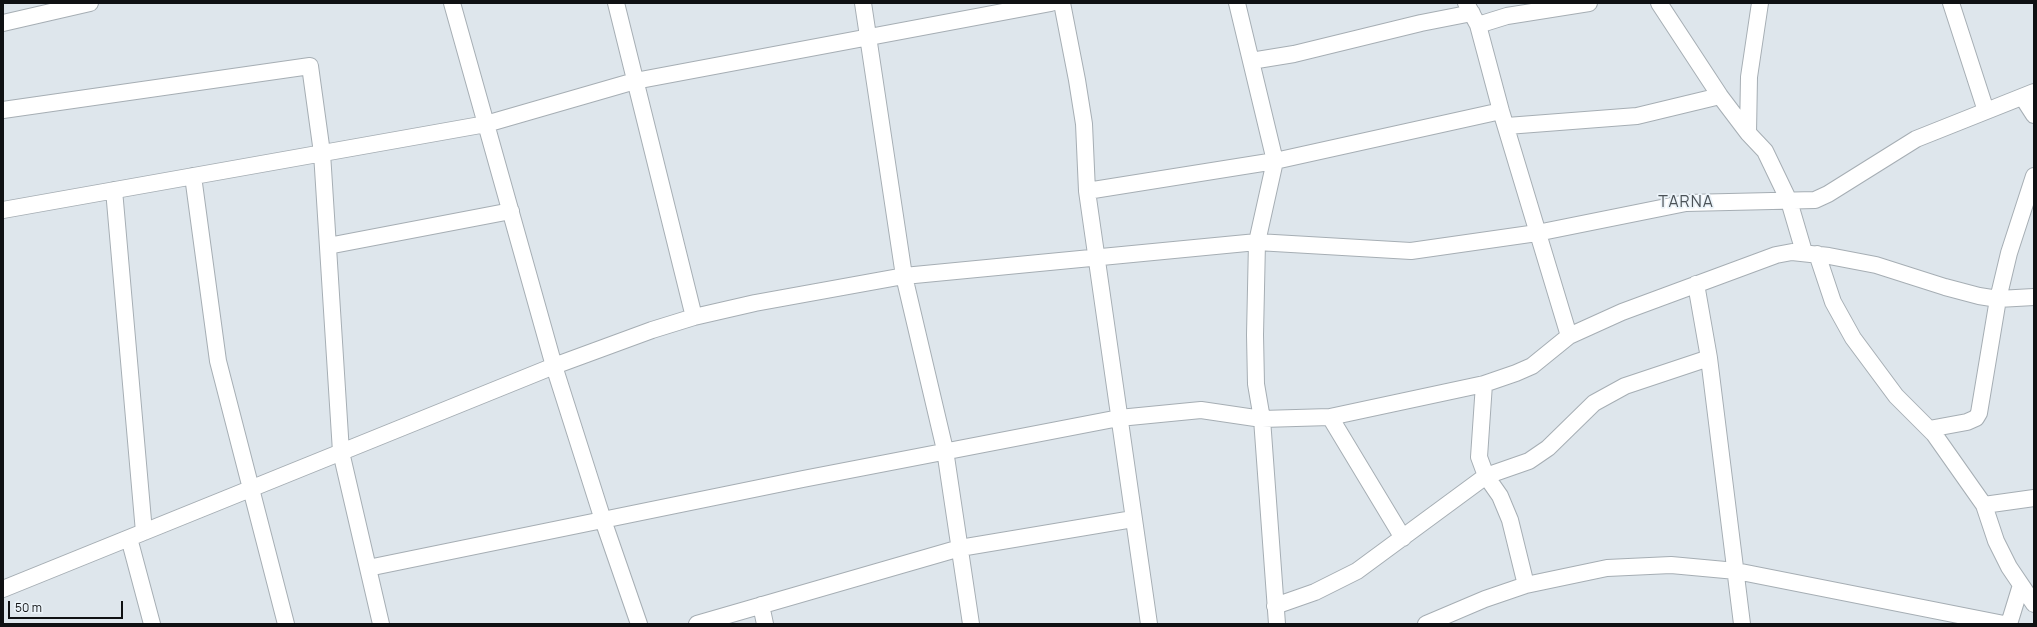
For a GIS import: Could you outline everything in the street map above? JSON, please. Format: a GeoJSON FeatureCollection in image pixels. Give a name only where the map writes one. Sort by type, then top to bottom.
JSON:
{"type":"FeatureCollection","features":[{"type":"Feature","properties":{"kind":"street"},"geometry":{"type":"LineString","coordinates":[[3,23],[90,3]]}},
{"type":"Feature","properties":{"kind":"street"},"geometry":{"type":"LineString","coordinates":[[452,3],[554,366],[603,520],[639,624]]}},
{"type":"Feature","properties":{"kind":"street"},"geometry":{"type":"LineString","coordinates":[[616,3],[694,317]]}},
{"type":"Feature","properties":{"kind":"street"},"geometry":{"type":"LineString","coordinates":[[863,3],[904,276],[945,450],[971,624]]}},
{"type":"Feature","properties":{"kind":"street"},"geometry":{"type":"LineString","coordinates":[[3,210],[486,124],[635,81],[1051,3]]}},
{"type":"Feature","properties":{"kind":"street"},"geometry":{"type":"LineString","coordinates":[[1062,3],[1084,124],[1087,191],[1095,257],[1148,624]]}},
{"type":"Feature","properties":{"kind":"street"},"geometry":{"type":"LineString","coordinates":[[1237,3],[1275,161],[1257,242],[1256,384],[1262,419],[1277,624]]}},
{"type":"Feature","properties":{"kind":"street"},"geometry":{"type":"LineString","coordinates":[[1251,61],[1294,54],[1421,23],[1472,14],[1507,16],[1589,3]]}},
{"type":"Feature","properties":{"kind":"street"},"geometry":{"type":"LineString","coordinates":[[1659,3],[1720,96],[1748,133],[1765,151],[1789,201],[1810,253],[1833,302],[1854,338],[1896,396],[1929,429],[1984,505],[1996,541],[2009,567],[2034,604]]}},
{"type":"Feature","properties":{"kind":"street"},"geometry":{"type":"LineString","coordinates":[[1748,133],[1749,77],[1760,3]]}},
{"type":"Feature","properties":{"kind":"street"},"geometry":{"type":"LineString","coordinates":[[1951,3],[1986,111]]}},
{"type":"Feature","properties":{"kind":"street"},"geometry":{"type":"LineString","coordinates":[[1472,14],[1501,111],[1507,126],[1537,233],[1569,336]]}},
{"type":"Feature","properties":{"kind":"street"},"geometry":{"type":"LineString","coordinates":[[3,110],[310,66],[322,153],[341,452],[381,624]]}},
{"type":"Feature","properties":{"kind":"street"},"geometry":{"type":"LineString","coordinates":[[3,589],[554,366],[652,330],[694,317],[755,303],[904,276],[1257,242],[1411,251],[1537,233],[1686,203],[1815,200],[1828,194],[1916,139],[1986,111],[2028,95],[2034,116]]}},
{"type":"Feature","properties":{"kind":"street"},"geometry":{"type":"LineString","coordinates":[[1507,126],[1637,116],[1720,96]]}},
{"type":"Feature","properties":{"kind":"street"},"geometry":{"type":"LineString","coordinates":[[1087,191],[1275,161],[1501,111]]}},
{"type":"Feature","properties":{"kind":"street"},"geometry":{"type":"LineString","coordinates":[[193,176],[218,361],[286,624]]}},
{"type":"Feature","properties":{"kind":"street"},"geometry":{"type":"LineString","coordinates":[[1929,429],[1967,422],[1976,418],[1979,413],[1998,299],[2009,253],[2034,176]]}},
{"type":"Feature","properties":{"kind":"street"},"geometry":{"type":"LineString","coordinates":[[114,190],[144,532]]}},
{"type":"Feature","properties":{"kind":"street"},"geometry":{"type":"LineString","coordinates":[[328,246],[511,212]]}},
{"type":"Feature","properties":{"kind":"street"},"geometry":{"type":"LineString","coordinates":[[368,568],[945,450],[1119,418],[1201,410],[1262,419],[1330,417],[1484,384],[1532,366],[1569,336],[1622,312],[1776,255],[1792,252],[1810,253],[1876,265],[1945,287],[1998,299],[2034,297]]}},
{"type":"Feature","properties":{"kind":"street"},"geometry":{"type":"LineString","coordinates":[[1696,284],[1709,358],[1742,624]]}},
{"type":"Feature","properties":{"kind":"street"},"geometry":{"type":"LineString","coordinates":[[1276,606],[1315,592],[1357,571],[1403,538],[1443,506],[1486,476],[1529,461],[1553,444],[1594,403],[1625,386],[1709,358]]}},
{"type":"Feature","properties":{"kind":"street"},"geometry":{"type":"LineString","coordinates":[[1484,384],[1479,457],[1486,476],[1500,496],[1510,520],[1526,585]]}},
{"type":"Feature","properties":{"kind":"street"},"geometry":{"type":"LineString","coordinates":[[1330,417],[1403,538]]}},
{"type":"Feature","properties":{"kind":"street"},"geometry":{"type":"LineString","coordinates":[[1984,505],[2034,498]]}},
{"type":"Feature","properties":{"kind":"street"},"geometry":{"type":"LineString","coordinates":[[697,624],[960,548],[1133,519]]}},
{"type":"Feature","properties":{"kind":"street"},"geometry":{"type":"LineString","coordinates":[[129,538],[152,624]]}},
{"type":"Feature","properties":{"kind":"street"},"geometry":{"type":"LineString","coordinates":[[1426,624],[1485,599],[1526,585],[1608,568],[1671,565],[1736,571],[2004,624]]}},
{"type":"Feature","properties":{"kind":"street"},"geometry":{"type":"LineString","coordinates":[[2009,624],[2021,585]]}},
{"type":"Feature","properties":{"kind":"street"},"geometry":{"type":"LineString","coordinates":[[761,606],[765,624]]}},
{"type":"Feature","properties":{"kind":"district","name":"TARNA"},"geometry":{"type":"Point","coordinates":[1686,203]}}]}
